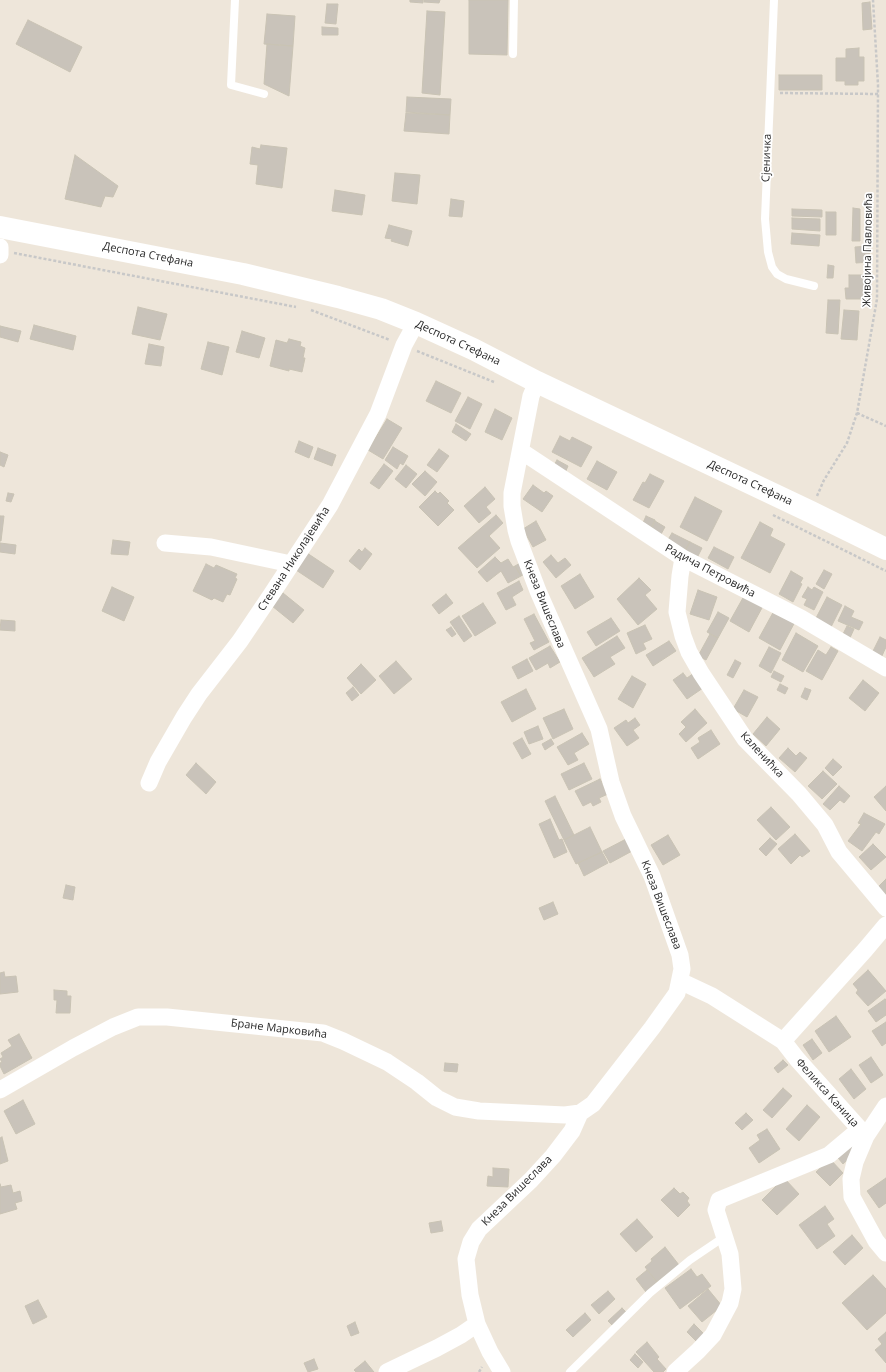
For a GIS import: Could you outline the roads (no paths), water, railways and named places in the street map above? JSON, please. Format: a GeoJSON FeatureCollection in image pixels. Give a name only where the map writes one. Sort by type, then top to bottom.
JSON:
{"type":"FeatureCollection","features":[{"type":"Feature","properties":{"kind":"main road","name":"Деспота Стефана"},"geometry":{"type":"LineString","coordinates":[[0,228],[258,277],[361,303],[416,323],[473,349],[537,382],[886,548]]}},
{"type":"Feature","properties":{"kind":"street","name":"Стевана Николајевића"},"geometry":{"type":"LineString","coordinates":[[149,783],[158,762],[184,717],[240,641],[330,505],[378,414],[404,345],[416,323]]}},
{"type":"Feature","properties":{"kind":"street","name":"Кнеза Вишеслава"},"geometry":{"type":"LineString","coordinates":[[502,1372],[490,1352],[477,1324],[470,1295],[466,1259],[471,1242],[479,1229],[531,1180],[553,1156],[572,1131],[580,1113],[593,1104],[656,1023],[677,993],[682,969],[680,955],[652,876],[623,816],[611,782],[599,729],[538,591],[519,541],[512,506],[512,493],[531,396],[537,382]]}},
{"type":"Feature","properties":{"kind":"street","name":"Радича Петровића"},"geometry":{"type":"LineString","coordinates":[[521,451],[683,558],[801,618],[886,668]]}},
{"type":"Feature","properties":{"kind":"street"},"geometry":{"type":"LineString","coordinates":[[165,543],[210,547],[291,564]]}},
{"type":"Feature","properties":{"kind":"street","name":"Каленићка"},"geometry":{"type":"LineString","coordinates":[[683,558],[678,596],[678,612],[683,636],[695,663],[722,707],[745,739],[799,794],[825,825],[839,852],[886,908]]}},
{"type":"Feature","properties":{"kind":"street"},"geometry":{"type":"LineString","coordinates":[[783,1041],[886,925]]}},
{"type":"Feature","properties":{"kind":"street","name":"Феликса Каница"},"geometry":{"type":"LineString","coordinates":[[680,981],[712,996],[783,1041],[797,1059],[863,1132],[852,1179],[852,1197],[876,1241],[886,1253]]}},
{"type":"Feature","properties":{"kind":"street","name":"Бране Марковића"},"geometry":{"type":"LineString","coordinates":[[0,1090],[113,1027],[138,1017],[167,1017],[323,1033],[343,1040],[387,1062],[417,1082],[437,1098],[455,1108],[479,1111],[565,1115],[580,1113]]}},
{"type":"Feature","properties":{"kind":"street"},"geometry":{"type":"LineString","coordinates":[[675,1372],[698,1351],[712,1335],[730,1303],[733,1289],[733,1276],[730,1254],[716,1210],[719,1200],[829,1155],[863,1132],[886,1106]]}},
{"type":"Feature","properties":{"kind":"street"},"geometry":{"type":"LineString","coordinates":[[387,1372],[443,1345],[477,1324]]}},
{"type":"Feature","properties":{"kind":"lane"},"geometry":{"type":"LineString","coordinates":[[235,0],[231,85],[264,94]]}},
{"type":"Feature","properties":{"kind":"lane"},"geometry":{"type":"LineString","coordinates":[[513,54],[514,0]]}},
{"type":"Feature","properties":{"kind":"lane","name":"Сјеничка"},"geometry":{"type":"LineString","coordinates":[[774,0],[765,219],[768,252],[772,267],[777,274],[786,279],[814,286]]}},
{"type":"Feature","properties":{"kind":"lane"},"geometry":{"type":"LineString","coordinates":[[570,1372],[650,1293],[690,1260],[724,1237]]}}]}
